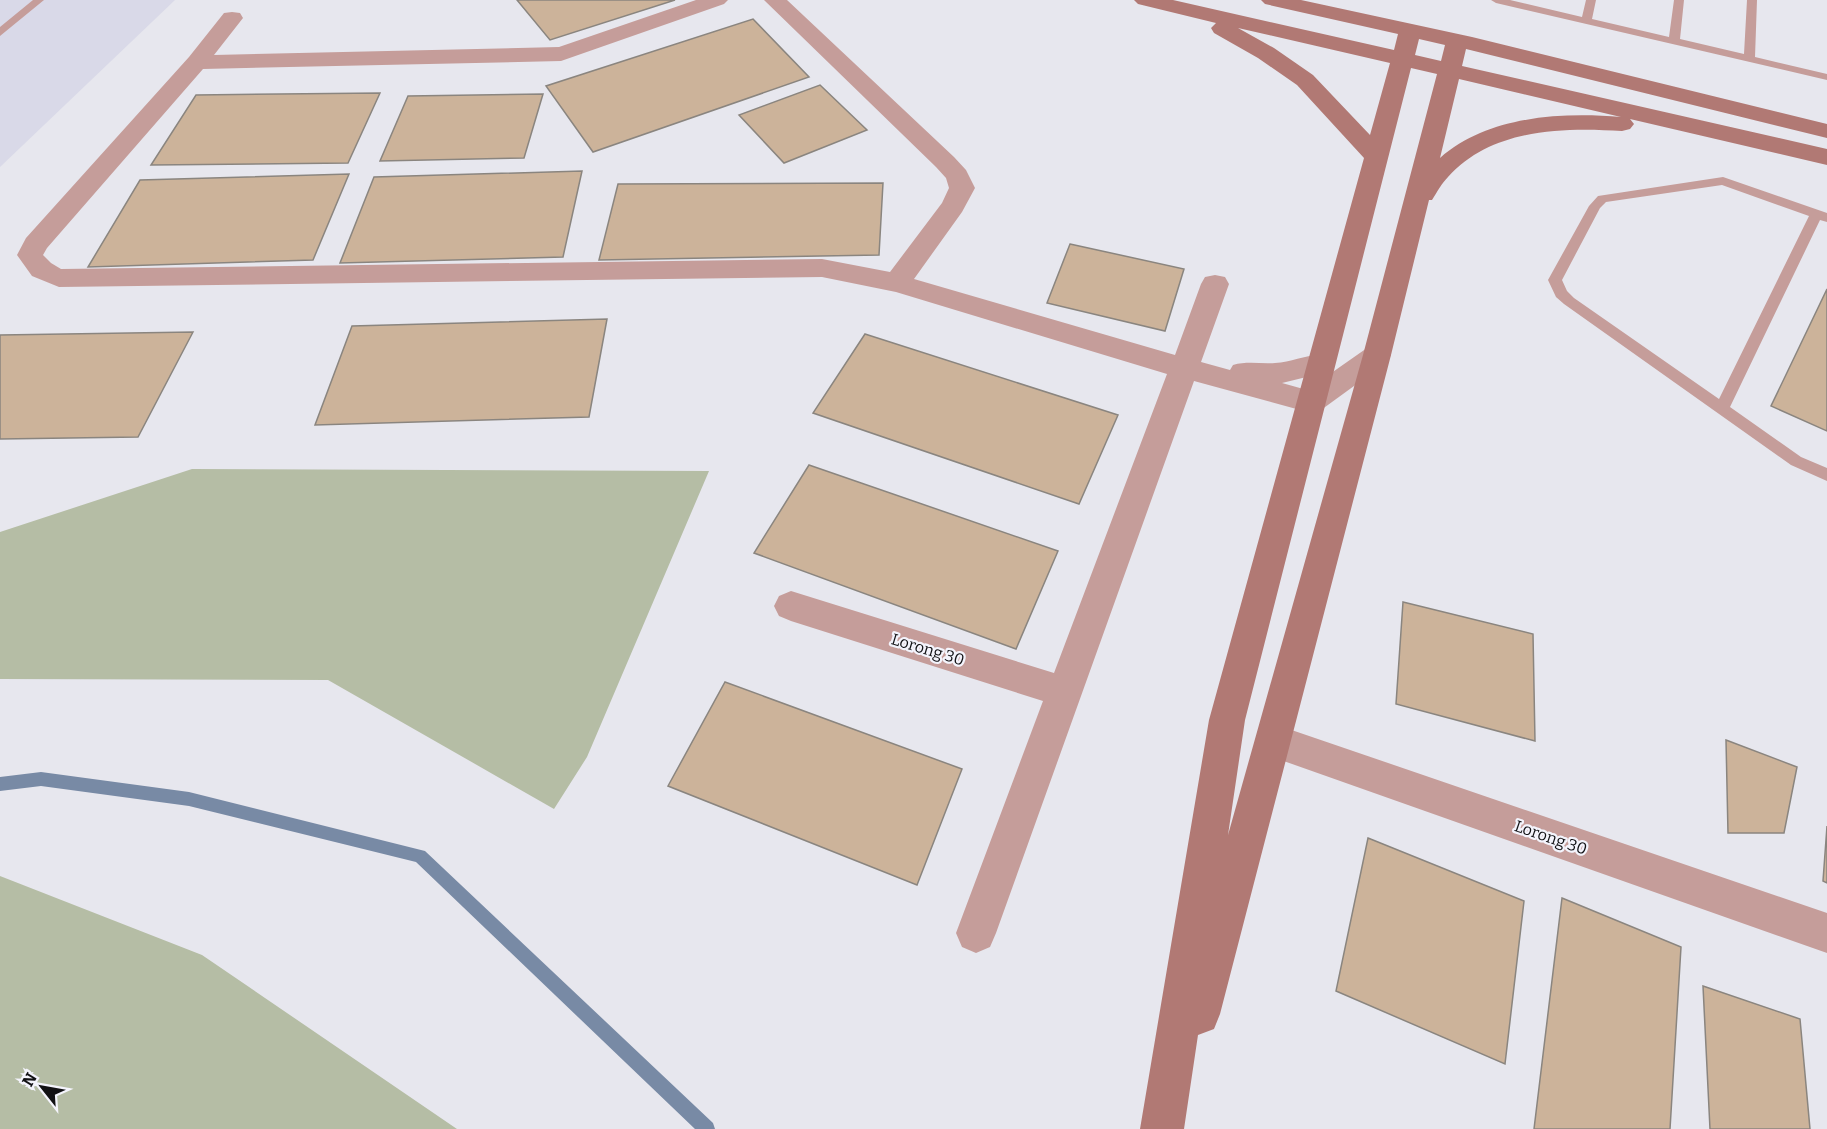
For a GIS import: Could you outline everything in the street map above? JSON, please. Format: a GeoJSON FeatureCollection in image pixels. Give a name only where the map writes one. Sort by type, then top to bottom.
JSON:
{"type":"FeatureCollection","features":[{"type":"Feature","properties":{"kind":"main road"},"geometry":{"type":"LineString","coordinates":[[1145,0],[1402,59],[1454,55],[1827,130]]}},
{"type":"Feature","properties":{"kind":"main road"},"geometry":{"type":"LineString","coordinates":[[1272,0],[1410,31],[1454,55],[1827,157]]}},
{"type":"Feature","properties":{"kind":"main road"},"geometry":{"type":"LineString","coordinates":[[1190,10],[1266,53],[1305,80],[1376,156]]}},
{"type":"Feature","properties":{"kind":"main road"},"geometry":{"type":"LineString","coordinates":[[1162,1129],[1227,720],[1410,31]]}},
{"type":"Feature","properties":{"kind":"main road"},"geometry":{"type":"LineString","coordinates":[[1167,1129],[1274,741],[1417,204],[1454,55]]}},
{"type":"Feature","properties":{"kind":"main road"},"geometry":{"type":"LineString","coordinates":[[1417,204],[1430,180],[1464,149],[1510,130],[1557,123],[1604,122],[1773,144]]}},
{"type":"Feature","properties":{"kind":"street"},"geometry":{"type":"LineString","coordinates":[[197,62],[561,54],[717,0]]}},
{"type":"Feature","properties":{"kind":"street"},"geometry":{"type":"LineString","coordinates":[[775,0],[957,176],[962,188],[953,206],[897,283]]}},
{"type":"Feature","properties":{"kind":"street"},"geometry":{"type":"LineString","coordinates":[[232,18],[197,62],[35,244],[30,255],[34,265],[45,273],[59,278],[822,268],[897,283],[1184,368],[1311,402],[1377,355]]}},
{"type":"Feature","properties":{"kind":"street"},"geometry":{"type":"LineString","coordinates":[[976,933],[1215,284]]}},
{"type":"Feature","properties":{"kind":"street"},"geometry":{"type":"LineString","coordinates":[[1184,368],[1268,374],[1321,364]]}},
{"type":"Feature","properties":{"kind":"street","name":"Lorong 30"},"geometry":{"type":"LineString","coordinates":[[791,606],[1065,692]]}},
{"type":"Feature","properties":{"kind":"street","name":"Lorong 30"},"geometry":{"type":"LineString","coordinates":[[1274,741],[1827,933]]}},
{"type":"Feature","properties":{"kind":"lane"},"geometry":{"type":"LineString","coordinates":[[0,33],[39,0]]}},
{"type":"Feature","properties":{"kind":"lane"},"geometry":{"type":"LineString","coordinates":[[1496,0],[1827,77]]}},
{"type":"Feature","properties":{"kind":"lane"},"geometry":{"type":"LineString","coordinates":[[1586,21],[1591,0]]}},
{"type":"Feature","properties":{"kind":"lane"},"geometry":{"type":"LineString","coordinates":[[1674,41],[1679,0]]}},
{"type":"Feature","properties":{"kind":"lane"},"geometry":{"type":"LineString","coordinates":[[1749,58],[1752,0]]}},
{"type":"Feature","properties":{"kind":"lane"},"geometry":{"type":"LineString","coordinates":[[1722,410],[1822,216],[1723,181],[1602,200],[1595,206],[1556,273],[1557,287],[1569,301],[1722,410],[1796,461],[1827,475]]}},
{"type":"Feature","properties":{"kind":"shaded area"},"geometry":{"type":"Polygon","coordinates":[[[0,0],[175,0],[0,167],[0,0]]]}},
{"type":"Feature","properties":{"kind":"green space"},"geometry":{"type":"Polygon","coordinates":[[[192,469],[709,471],[587,757],[554,809],[328,680],[0,679],[0,532],[192,469]]]}},
{"type":"Feature","properties":{"kind":"green space"},"geometry":{"type":"Polygon","coordinates":[[[0,876],[202,955],[457,1129],[0,1129],[0,876]]]}},
{"type":"Feature","properties":{"kind":"building"},"geometry":{"type":"Polygon","coordinates":[[[517,0],[675,0],[550,40],[517,0]]]}},
{"type":"Feature","properties":{"kind":"building"},"geometry":{"type":"Polygon","coordinates":[[[753,19],[809,77],[593,152],[546,86],[753,19]]]}},
{"type":"Feature","properties":{"kind":"building"},"geometry":{"type":"Polygon","coordinates":[[[820,85],[867,130],[784,163],[739,115],[820,85]]]}},
{"type":"Feature","properties":{"kind":"building"},"geometry":{"type":"Polygon","coordinates":[[[380,93],[348,163],[151,165],[196,95],[380,93]]]}},
{"type":"Feature","properties":{"kind":"building"},"geometry":{"type":"Polygon","coordinates":[[[543,94],[524,158],[380,161],[408,96],[543,94]]]}},
{"type":"Feature","properties":{"kind":"building"},"geometry":{"type":"Polygon","coordinates":[[[582,171],[563,257],[340,263],[374,177],[582,171]]]}},
{"type":"Feature","properties":{"kind":"building"},"geometry":{"type":"Polygon","coordinates":[[[349,174],[313,260],[88,267],[140,180],[349,174]]]}},
{"type":"Feature","properties":{"kind":"building"},"geometry":{"type":"Polygon","coordinates":[[[883,183],[879,255],[599,260],[618,184],[883,183]]]}},
{"type":"Feature","properties":{"kind":"building"},"geometry":{"type":"Polygon","coordinates":[[[1070,244],[1184,269],[1165,331],[1047,303],[1070,244]]]}},
{"type":"Feature","properties":{"kind":"building"},"geometry":{"type":"Polygon","coordinates":[[[1827,289],[1827,431],[1771,406],[1827,289]]]}},
{"type":"Feature","properties":{"kind":"building"},"geometry":{"type":"Polygon","coordinates":[[[607,319],[589,417],[315,425],[352,326],[607,319]]]}},
{"type":"Feature","properties":{"kind":"building"},"geometry":{"type":"Polygon","coordinates":[[[193,332],[138,437],[0,439],[0,335],[193,332]]]}},
{"type":"Feature","properties":{"kind":"building"},"geometry":{"type":"Polygon","coordinates":[[[865,334],[1118,415],[1079,504],[813,413],[865,334]]]}},
{"type":"Feature","properties":{"kind":"building"},"geometry":{"type":"Polygon","coordinates":[[[809,465],[1058,551],[1016,649],[754,553],[809,465]]]}},
{"type":"Feature","properties":{"kind":"building"},"geometry":{"type":"Polygon","coordinates":[[[1403,602],[1533,634],[1535,741],[1396,704],[1403,602]]]}},
{"type":"Feature","properties":{"kind":"building"},"geometry":{"type":"Polygon","coordinates":[[[725,682],[962,769],[917,885],[668,786],[725,682]]]}},
{"type":"Feature","properties":{"kind":"building"},"geometry":{"type":"Polygon","coordinates":[[[1726,740],[1797,767],[1784,833],[1728,833],[1726,740]]]}},
{"type":"Feature","properties":{"kind":"building"},"geometry":{"type":"Polygon","coordinates":[[[1827,826],[1827,883],[1823,881],[1827,826]]]}},
{"type":"Feature","properties":{"kind":"building"},"geometry":{"type":"Polygon","coordinates":[[[1368,838],[1524,901],[1505,1064],[1336,991],[1368,838]]]}},
{"type":"Feature","properties":{"kind":"building"},"geometry":{"type":"Polygon","coordinates":[[[1562,898],[1681,947],[1670,1129],[1534,1129],[1562,898]]]}},
{"type":"Feature","properties":{"kind":"building"},"geometry":{"type":"Polygon","coordinates":[[[1703,986],[1800,1019],[1810,1129],[1710,1129],[1703,986]]]}},
{"type":"Feature","properties":{"kind":"waterway"},"geometry":{"type":"LineString","coordinates":[[0,784],[41,779],[189,799],[420,856],[707,1129]]}}]}
